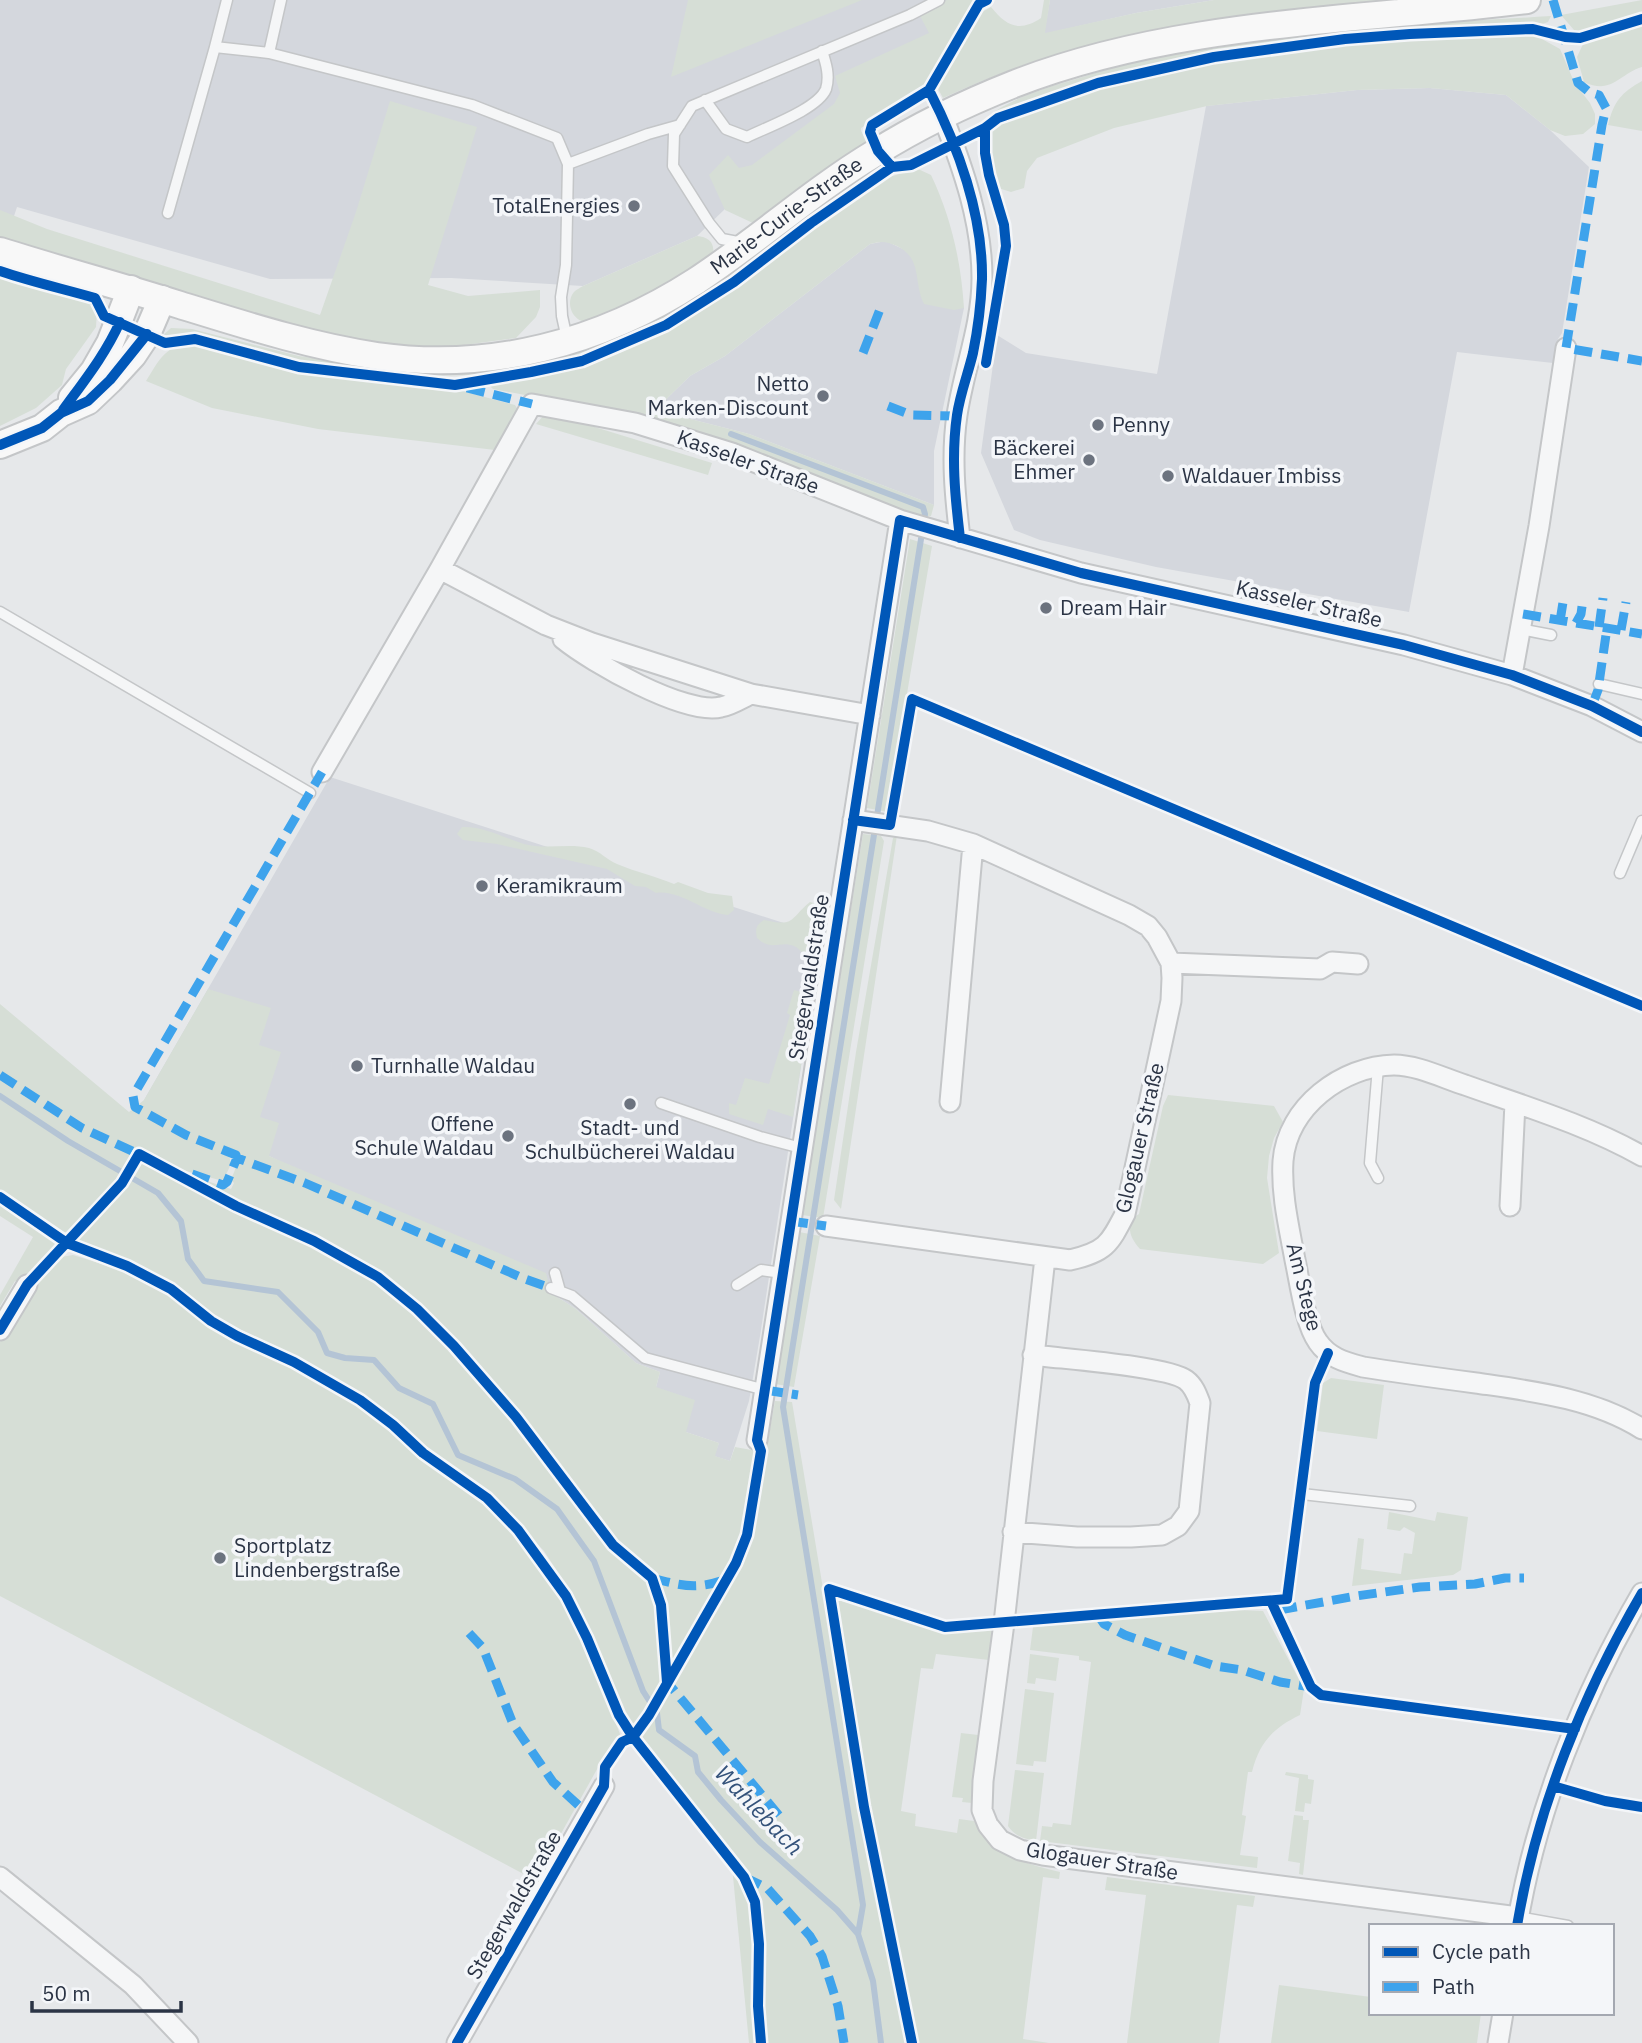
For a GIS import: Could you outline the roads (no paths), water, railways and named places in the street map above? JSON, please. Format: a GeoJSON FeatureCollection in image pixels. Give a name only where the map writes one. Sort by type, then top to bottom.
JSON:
{"type":"FeatureCollection","features":[{"type":"Feature","properties":{"kind":"street","name":"Marie-Curie-Straße"},"geometry":{"type":"LineString","coordinates":[[0,251],[304,341],[376,356],[445,360],[486,358],[568,343],[603,331],[654,305],[695,281],[871,155],[943,117],[1017,83],[1100,57],[1213,35],[1351,16],[1527,0]]}},
{"type":"Feature","properties":{"kind":"street"},"geometry":{"type":"LineString","coordinates":[[943,117],[978,231],[982,278],[973,351],[958,412],[953,452],[960,538]]}},
{"type":"Feature","properties":{"kind":"street"},"geometry":{"type":"LineString","coordinates":[[0,444],[42,428],[61,413],[94,370],[110,343],[131,289]]}},
{"type":"Feature","properties":{"kind":"street"},"geometry":{"type":"LineString","coordinates":[[61,413],[88,401],[110,380],[147,334],[162,299]]}},
{"type":"Feature","properties":{"kind":"street"},"geometry":{"type":"LineString","coordinates":[[1512,675],[1566,348]]}},
{"type":"Feature","properties":{"kind":"street","name":"Kasseler Straße"},"geometry":{"type":"LineString","coordinates":[[440,569],[532,404],[635,423],[733,453],[916,525],[1081,573],[1404,645],[1512,675],[1592,706],[1642,732]]}},
{"type":"Feature","properties":{"kind":"street","name":"Stegerwaldstraße"},"geometry":{"type":"LineString","coordinates":[[757,1440],[801,1148],[868,822],[870,715],[916,525]]}},
{"type":"Feature","properties":{"kind":"street"},"geometry":{"type":"LineString","coordinates":[[322,772],[440,569],[546,625],[592,643],[751,694],[870,715]]}},
{"type":"Feature","properties":{"kind":"street"},"geometry":{"type":"LineString","coordinates":[[546,625],[589,659],[692,705],[721,707],[751,694]]}},
{"type":"Feature","properties":{"kind":"street"},"geometry":{"type":"LineString","coordinates":[[868,822],[928,831],[973,844],[1129,915],[1148,926],[1171,963],[1320,969],[1332,962],[1358,964]]}},
{"type":"Feature","properties":{"kind":"street"},"geometry":{"type":"LineString","coordinates":[[950,1102],[973,844]]}},
{"type":"Feature","properties":{"kind":"street","name":"Glogauer Straße"},"geometry":{"type":"LineString","coordinates":[[826,1226],[1045,1258],[1070,1260],[1093,1255],[1112,1240],[1125,1214],[1171,1002],[1171,963]]}},
{"type":"Feature","properties":{"kind":"street","name":"Am Stege"},"geometry":{"type":"LineString","coordinates":[[1642,1156],[1587,1130],[1515,1103],[1422,1070],[1395,1065],[1357,1072],[1330,1084],[1307,1106],[1289,1136],[1283,1158],[1283,1193],[1312,1333],[1319,1344],[1340,1361],[1580,1402],[1642,1429]]}},
{"type":"Feature","properties":{"kind":"street"},"geometry":{"type":"LineString","coordinates":[[1510,1206],[1515,1103]]}},
{"type":"Feature","properties":{"kind":"street","name":"Glogauer Straße"},"geometry":{"type":"LineString","coordinates":[[1045,1258],[1004,1623],[983,1781],[982,1810],[988,1825],[1000,1840],[1020,1850],[1043,1855],[1518,1922]]}},
{"type":"Feature","properties":{"kind":"street"},"geometry":{"type":"LineString","coordinates":[[0,1330],[27,1285]]}},
{"type":"Feature","properties":{"kind":"street"},"geometry":{"type":"LineString","coordinates":[[1013,1532],[1077,1537],[1162,1535],[1178,1526],[1188,1511],[1190,1497],[1200,1403],[1194,1387],[1185,1378],[1157,1370],[1033,1355]]}},
{"type":"Feature","properties":{"kind":"street"},"geometry":{"type":"LineString","coordinates":[[1518,1922],[1524,1886],[1553,1786],[1600,1674],[1642,1593]]}},
{"type":"Feature","properties":{"kind":"street","name":"Stegerwaldstraße"},"geometry":{"type":"LineString","coordinates":[[457,2043],[604,1786]]}},
{"type":"Feature","properties":{"kind":"street"},"geometry":{"type":"LineString","coordinates":[[0,1877],[132,1985],[188,2043]]}},
{"type":"Feature","properties":{"kind":"street"},"geometry":{"type":"LineString","coordinates":[[1498,2043],[1503,2015]]}},
{"type":"Feature","properties":{"kind":"lane"},"geometry":{"type":"LineString","coordinates":[[168,213],[227,0]]}},
{"type":"Feature","properties":{"kind":"lane"},"geometry":{"type":"LineString","coordinates":[[269,54],[281,0]]}},
{"type":"Feature","properties":{"kind":"lane"},"geometry":{"type":"LineString","coordinates":[[747,244],[722,239],[673,166],[674,134],[692,106],[910,15],[939,0]]}},
{"type":"Feature","properties":{"kind":"lane"},"geometry":{"type":"LineString","coordinates":[[215,47],[269,54],[472,105],[557,138],[568,164],[566,265],[561,297],[568,343]]}},
{"type":"Feature","properties":{"kind":"lane"},"geometry":{"type":"LineString","coordinates":[[705,100],[726,129],[747,136],[813,105],[826,90],[828,70],[822,51]]}},
{"type":"Feature","properties":{"kind":"lane"},"geometry":{"type":"LineString","coordinates":[[568,164],[680,125]]}},
{"type":"Feature","properties":{"kind":"lane"},"geometry":{"type":"LineString","coordinates":[[0,612],[310,793]]}},
{"type":"Feature","properties":{"kind":"lane"},"geometry":{"type":"LineString","coordinates":[[1520,629],[1551,635]]}},
{"type":"Feature","properties":{"kind":"lane"},"geometry":{"type":"LineString","coordinates":[[1599,684],[1642,694]]}},
{"type":"Feature","properties":{"kind":"lane"},"geometry":{"type":"LineString","coordinates":[[1620,873],[1642,821]]}},
{"type":"Feature","properties":{"kind":"lane"},"geometry":{"type":"LineString","coordinates":[[1378,1067],[1370,1163],[1378,1178]]}},
{"type":"Feature","properties":{"kind":"lane"},"geometry":{"type":"LineString","coordinates":[[661,1103],[801,1148]]}},
{"type":"Feature","properties":{"kind":"lane"},"geometry":{"type":"LineString","coordinates":[[737,1285],[761,1270],[782,1273]]}},
{"type":"Feature","properties":{"kind":"lane"},"geometry":{"type":"LineString","coordinates":[[555,1273],[555,1290],[572,1296],[645,1358],[765,1390]]}},
{"type":"Feature","properties":{"kind":"lane"},"geometry":{"type":"LineString","coordinates":[[1302,1494],[1410,1506]]}},
{"type":"Feature","properties":{"kind":"lane"},"geometry":{"type":"LineString","coordinates":[[1518,1922],[1543,1924]]}},
{"type":"Feature","properties":{"kind":"waterway"},"geometry":{"type":"LineString","coordinates":[[731,434],[923,507],[925,514],[783,1407],[863,1905],[858,1934]]}},
{"type":"Feature","properties":{"kind":"waterway","name":"Wahlebach"},"geometry":{"type":"LineString","coordinates":[[0,1096],[68,1141],[158,1193],[181,1221],[188,1259],[204,1281],[278,1292],[318,1332],[327,1353],[345,1358],[374,1360],[399,1388],[433,1404],[458,1455],[515,1479],[557,1509],[594,1561],[643,1691],[657,1713],[659,1730],[695,1756],[698,1772],[721,1800],[760,1842],[837,1910],[858,1934],[873,1981],[881,2043]]}},
{"type":"Feature","properties":{"kind":"place","name":"TotalEnergies"},"geometry":{"type":"Point","coordinates":[634,206]}},
{"type":"Feature","properties":{"kind":"place","name":"Netto Marken-Discount"},"geometry":{"type":"Point","coordinates":[823,396]}},
{"type":"Feature","properties":{"kind":"place","name":"Penny"},"geometry":{"type":"Point","coordinates":[1098,425]}},
{"type":"Feature","properties":{"kind":"place","name":"Bäckerei Ehmer"},"geometry":{"type":"Point","coordinates":[1089,460]}},
{"type":"Feature","properties":{"kind":"place","name":"Waldauer Imbiss"},"geometry":{"type":"Point","coordinates":[1168,476]}},
{"type":"Feature","properties":{"kind":"place","name":"Dream Hair"},"geometry":{"type":"Point","coordinates":[1046,608]}},
{"type":"Feature","properties":{"kind":"place","name":"Keramikraum"},"geometry":{"type":"Point","coordinates":[482,886]}},
{"type":"Feature","properties":{"kind":"place","name":"Turnhalle Waldau"},"geometry":{"type":"Point","coordinates":[357,1066]}},
{"type":"Feature","properties":{"kind":"place","name":"Stadt- und Schulbücherei Waldau"},"geometry":{"type":"Point","coordinates":[630,1104]}},
{"type":"Feature","properties":{"kind":"place","name":"Offene Schule Waldau"},"geometry":{"type":"Point","coordinates":[508,1136]}},
{"type":"Feature","properties":{"kind":"place","name":"Sportplatz Lindenbergstraße"},"geometry":{"type":"Point","coordinates":[220,1558]}}]}
